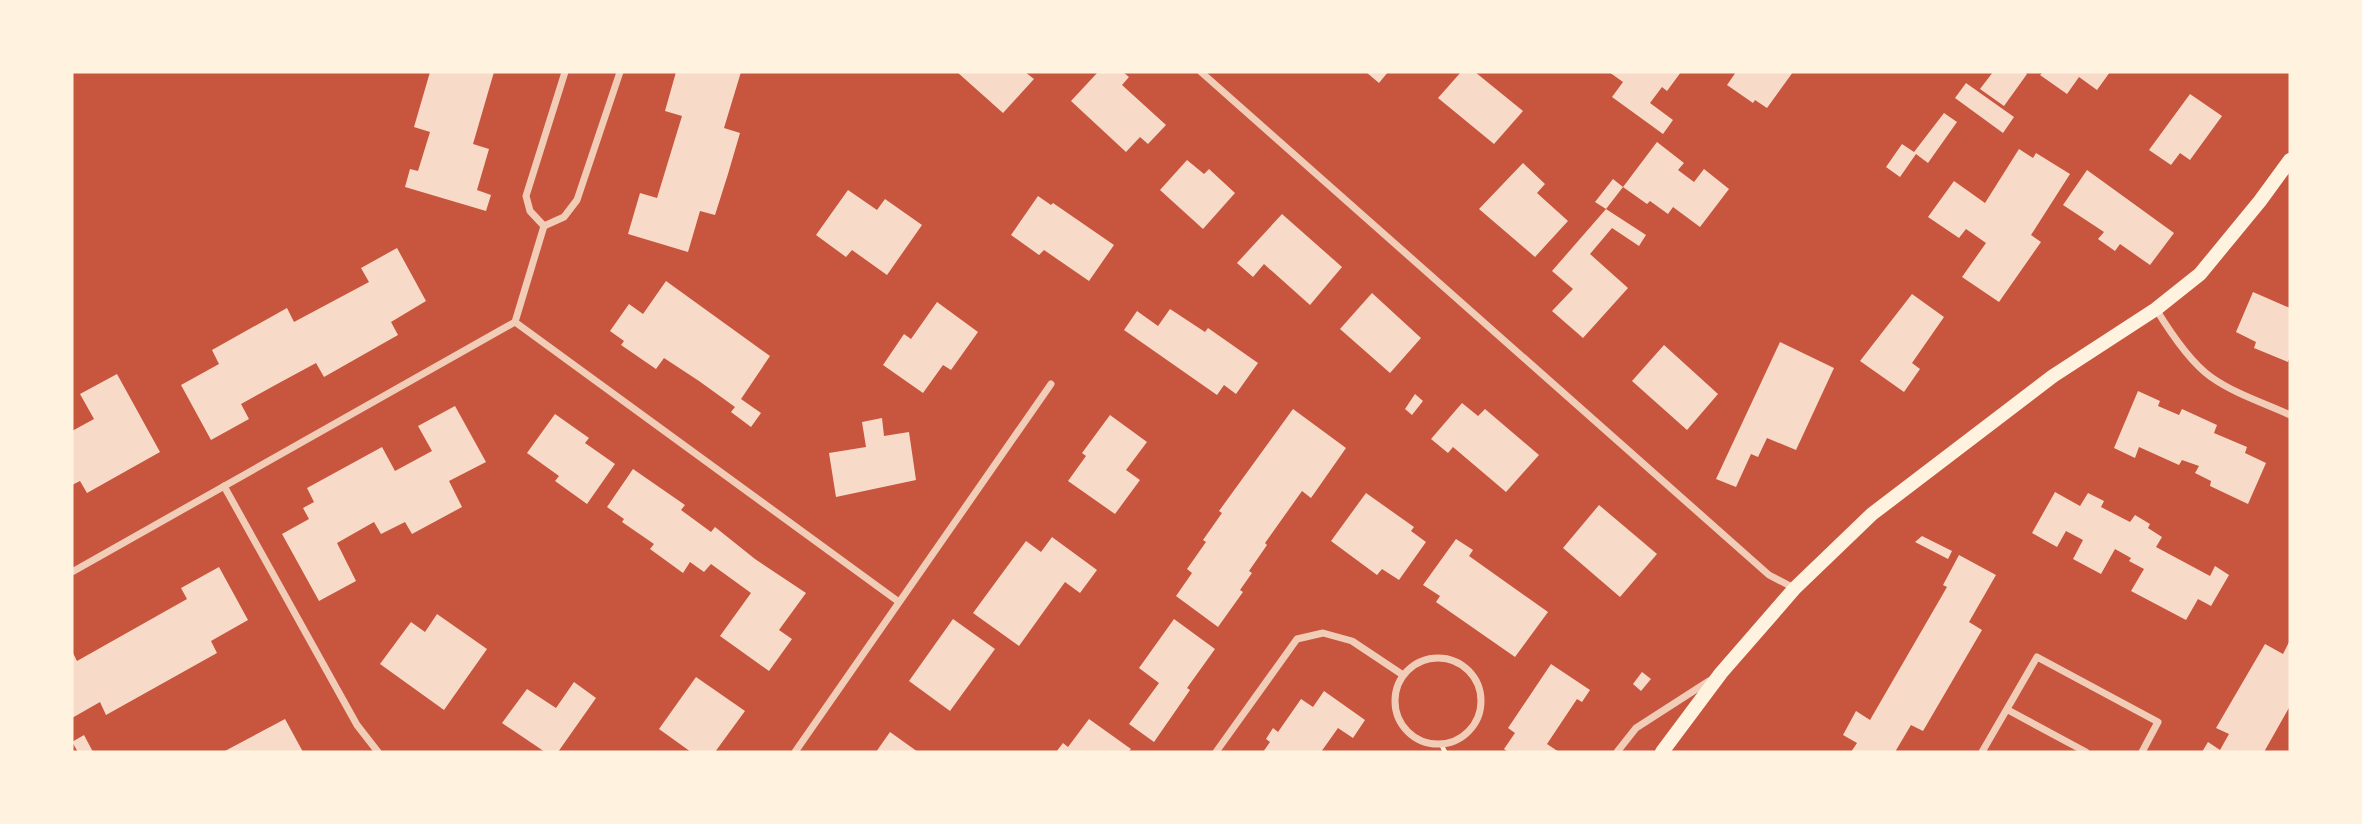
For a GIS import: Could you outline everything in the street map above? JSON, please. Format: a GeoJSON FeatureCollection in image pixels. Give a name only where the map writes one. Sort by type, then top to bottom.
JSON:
{"type":"FeatureCollection","features":[{"type":"Feature","properties":{"kind":"main road"},"geometry":{"type":"LineString","coordinates":[[1662,752],[1721,673],[1795,588],[1872,514],[2053,376],[2157,309],[2200,275],[2290,160]]}},
{"type":"Feature","properties":{"kind":"street"},"geometry":{"type":"LineString","coordinates":[[544,226],[530,211],[527,196],[565,72]]}},
{"type":"Feature","properties":{"kind":"street"},"geometry":{"type":"LineString","coordinates":[[72,572],[515,323],[544,226],[564,217],[577,200],[620,72]]}},
{"type":"Feature","properties":{"kind":"street"},"geometry":{"type":"LineString","coordinates":[[1201,72],[1769,575],[1795,588]]}},
{"type":"Feature","properties":{"kind":"street"},"geometry":{"type":"LineString","coordinates":[[2157,309],[2172,335],[2208,375],[2230,389],[2290,415]]}},
{"type":"Feature","properties":{"kind":"street"},"geometry":{"type":"LineString","coordinates":[[515,323],[899,602]]}},
{"type":"Feature","properties":{"kind":"street"},"geometry":{"type":"LineString","coordinates":[[795,752],[1051,384]]}},
{"type":"Feature","properties":{"kind":"street"},"geometry":{"type":"LineString","coordinates":[[224,486],[357,725],[378,752]]}},
{"type":"Feature","properties":{"kind":"street"},"geometry":{"type":"LineString","coordinates":[[1216,752],[1297,639],[1323,633],[1352,641],[1403,675]]}},
{"type":"Feature","properties":{"kind":"street"},"geometry":{"type":"LineString","coordinates":[[1441,657],[1468,669],[1477,680],[1481,708],[1476,722],[1467,733],[1455,741],[1441,744],[1427,743],[1414,737],[1397,715],[1395,701],[1397,687],[1403,675],[1414,665],[1441,657]]}},
{"type":"Feature","properties":{"kind":"street"},"geometry":{"type":"LineString","coordinates":[[1982,752],[2037,657],[2158,722],[2142,752]]}},
{"type":"Feature","properties":{"kind":"street"},"geometry":{"type":"LineString","coordinates":[[1617,752],[1636,728],[1721,673]]}},
{"type":"Feature","properties":{"kind":"street"},"geometry":{"type":"LineString","coordinates":[[2008,710],[2086,752]]}},
{"type":"Feature","properties":{"kind":"path"},"geometry":{"type":"LineString","coordinates":[[1441,744],[1445,752]]}},
{"type":"Feature","properties":{"kind":"building"},"geometry":{"type":"Polygon","coordinates":[[[430,72],[494,72],[473,144],[489,149],[477,190],[491,195],[486,211],[405,187],[410,169],[418,171],[430,132],[414,127],[430,72]]]}},
{"type":"Feature","properties":{"kind":"building"},"geometry":{"type":"Polygon","coordinates":[[[676,72],[741,72],[724,128],[740,133],[728,174],[715,215],[700,211],[688,252],[628,234],[640,193],[657,198],[682,116],[665,111],[676,72]]]}},
{"type":"Feature","properties":{"kind":"building"},"geometry":{"type":"Polygon","coordinates":[[[957,72],[1025,72],[1034,79],[1003,113],[957,72]]]}},
{"type":"Feature","properties":{"kind":"building"},"geometry":{"type":"Polygon","coordinates":[[[1098,72],[1123,72],[1129,77],[1122,85],[1166,125],[1148,144],[1140,137],[1126,152],[1071,101],[1098,72]]]}},
{"type":"Feature","properties":{"kind":"building"},"geometry":{"type":"Polygon","coordinates":[[[1366,72],[1388,72],[1379,83],[1366,72]]]}},
{"type":"Feature","properties":{"kind":"building"},"geometry":{"type":"Polygon","coordinates":[[[1461,72],[1475,72],[1523,111],[1494,144],[1438,98],[1461,72]]]}},
{"type":"Feature","properties":{"kind":"building"},"geometry":{"type":"Polygon","coordinates":[[[1609,72],[1681,72],[1667,91],[1662,87],[1650,103],[1673,120],[1663,134],[1612,97],[1623,82],[1609,72]]]}},
{"type":"Feature","properties":{"kind":"building"},"geometry":{"type":"Polygon","coordinates":[[[1736,72],[1793,72],[1767,108],[1755,100],[1753,103],[1727,85],[1736,72]]]}},
{"type":"Feature","properties":{"kind":"building"},"geometry":{"type":"Polygon","coordinates":[[[1993,72],[2027,74],[2004,106],[1980,89],[1993,72]]]}},
{"type":"Feature","properties":{"kind":"building"},"geometry":{"type":"Polygon","coordinates":[[[2043,72],[2110,72],[2097,90],[2079,77],[2067,94],[2040,75],[2043,72]]]}},
{"type":"Feature","properties":{"kind":"building"},"geometry":{"type":"Polygon","coordinates":[[[1966,83],[2014,117],[2003,133],[1955,98],[1966,83]]]}},
{"type":"Feature","properties":{"kind":"building"},"geometry":{"type":"Polygon","coordinates":[[[2190,94],[2222,116],[2190,160],[2180,153],[2171,165],[2149,150],[2190,94]]]}},
{"type":"Feature","properties":{"kind":"building"},"geometry":{"type":"Polygon","coordinates":[[[1944,113],[1957,122],[1928,163],[1916,154],[1900,177],[1886,167],[1902,144],[1914,152],[1944,113]]]}},
{"type":"Feature","properties":{"kind":"building"},"geometry":{"type":"Polygon","coordinates":[[[1657,142],[1684,163],[1678,170],[1694,182],[1704,169],[1729,189],[1700,227],[1673,207],[1668,214],[1650,201],[1647,204],[1623,187],[1657,142]]]}},
{"type":"Feature","properties":{"kind":"building"},"geometry":{"type":"Polygon","coordinates":[[[2019,149],[2033,158],[2036,153],[2070,174],[2031,235],[2041,242],[1999,302],[1962,277],[1986,243],[1966,229],[1959,238],[1928,217],[1954,181],[1985,203],[2019,149]]]}},
{"type":"Feature","properties":{"kind":"building"},"geometry":{"type":"Polygon","coordinates":[[[1187,160],[1204,174],[1209,169],[1235,193],[1203,229],[1160,190],[1187,160]]]}},
{"type":"Feature","properties":{"kind":"building"},"geometry":{"type":"Polygon","coordinates":[[[1523,163],[1545,184],[1537,193],[1568,221],[1535,257],[1479,209],[1523,163]]]}},
{"type":"Feature","properties":{"kind":"building"},"geometry":{"type":"Polygon","coordinates":[[[2087,170],[2174,233],[2150,265],[2120,244],[2115,251],[2098,239],[2104,232],[2063,205],[2087,170]]]}},
{"type":"Feature","properties":{"kind":"building"},"geometry":{"type":"Polygon","coordinates":[[[1613,179],[1623,187],[1606,209],[1595,202],[1613,179]]]}},
{"type":"Feature","properties":{"kind":"building"},"geometry":{"type":"Polygon","coordinates":[[[848,190],[877,210],[885,199],[922,225],[887,275],[852,250],[846,257],[816,235],[848,190]]]}},
{"type":"Feature","properties":{"kind":"building"},"geometry":{"type":"Polygon","coordinates":[[[1038,196],[1051,205],[1053,203],[1114,245],[1089,281],[1044,250],[1039,255],[1011,235],[1038,196]]]}},
{"type":"Feature","properties":{"kind":"building"},"geometry":{"type":"Polygon","coordinates":[[[1606,209],[1646,235],[1639,246],[1612,228],[1590,254],[1628,288],[1583,338],[1552,311],[1573,289],[1552,271],[1606,209]]]}},
{"type":"Feature","properties":{"kind":"building"},"geometry":{"type":"Polygon","coordinates":[[[1282,214],[1342,267],[1310,305],[1264,264],[1253,277],[1237,263],[1282,214]]]}},
{"type":"Feature","properties":{"kind":"building"},"geometry":{"type":"Polygon","coordinates":[[[397,248],[426,301],[391,322],[398,335],[324,377],[316,363],[241,404],[249,419],[211,440],[181,385],[219,364],[212,350],[287,308],[294,322],[369,282],[361,268],[397,248]]]}},
{"type":"Feature","properties":{"kind":"building"},"geometry":{"type":"Polygon","coordinates":[[[666,281],[770,356],[741,399],[761,413],[751,427],[731,412],[735,407],[699,381],[664,358],[656,369],[621,345],[624,341],[610,331],[629,304],[643,314],[666,281]]]}},
{"type":"Feature","properties":{"kind":"building"},"geometry":{"type":"Polygon","coordinates":[[[2253,292],[2290,308],[2288,362],[2254,348],[2256,342],[2236,332],[2253,292]]]}},
{"type":"Feature","properties":{"kind":"building"},"geometry":{"type":"Polygon","coordinates":[[[1372,293],[1421,338],[1390,373],[1340,329],[1372,293]]]}},
{"type":"Feature","properties":{"kind":"building"},"geometry":{"type":"Polygon","coordinates":[[[1912,294],[1944,317],[1912,363],[1920,369],[1904,392],[1860,361],[1912,294]]]}},
{"type":"Feature","properties":{"kind":"building"},"geometry":{"type":"Polygon","coordinates":[[[937,302],[978,332],[951,370],[943,365],[923,393],[883,365],[904,334],[911,339],[937,302]]]}},
{"type":"Feature","properties":{"kind":"building"},"geometry":{"type":"Polygon","coordinates":[[[1170,309],[1205,332],[1208,328],[1258,363],[1236,394],[1224,385],[1217,395],[1124,330],[1137,311],[1158,326],[1170,309]]]}},
{"type":"Feature","properties":{"kind":"building"},"geometry":{"type":"Polygon","coordinates":[[[1780,342],[1834,368],[1796,450],[1767,438],[1758,457],[1751,454],[1736,487],[1716,479],[1780,342]]]}},
{"type":"Feature","properties":{"kind":"building"},"geometry":{"type":"Polygon","coordinates":[[[1664,345],[1718,394],[1687,430],[1632,381],[1664,345]]]}},
{"type":"Feature","properties":{"kind":"building"},"geometry":{"type":"Polygon","coordinates":[[[117,374],[160,452],[87,493],[80,481],[72,485],[72,431],[94,419],[80,394],[117,374]]]}},
{"type":"Feature","properties":{"kind":"building"},"geometry":{"type":"Polygon","coordinates":[[[2138,391],[2160,401],[2158,406],[2179,415],[2182,409],[2217,425],[2214,433],[2247,447],[2245,453],[2266,463],[2248,504],[2210,486],[2211,481],[2195,473],[2199,466],[2182,460],[2179,465],[2139,447],[2135,458],[2114,448],[2138,391]]]}},
{"type":"Feature","properties":{"kind":"building"},"geometry":{"type":"Polygon","coordinates":[[[1415,394],[1423,401],[1412,415],[1405,409],[1415,394]]]}},
{"type":"Feature","properties":{"kind":"building"},"geometry":{"type":"Polygon","coordinates":[[[1462,403],[1478,416],[1485,409],[1539,455],[1506,492],[1453,447],[1448,453],[1431,439],[1462,403]]]}},
{"type":"Feature","properties":{"kind":"building"},"geometry":{"type":"Polygon","coordinates":[[[455,406],[486,462],[449,481],[462,507],[412,534],[405,522],[381,534],[374,522],[337,543],[356,581],[319,601],[282,534],[309,519],[303,508],[314,502],[307,488],[382,447],[395,471],[432,451],[418,426],[455,406]]]}},
{"type":"Feature","properties":{"kind":"building"},"geometry":{"type":"Polygon","coordinates":[[[1293,409],[1346,448],[1311,498],[1302,491],[1265,543],[1267,545],[1240,590],[1243,592],[1218,627],[1176,596],[1192,573],[1187,569],[1222,513],[1219,511],[1293,409]]]}},
{"type":"Feature","properties":{"kind":"building"},"geometry":{"type":"Polygon","coordinates":[[[555,414],[589,438],[585,443],[615,464],[587,504],[555,481],[559,476],[527,453],[555,414]]]}},
{"type":"Feature","properties":{"kind":"building"},"geometry":{"type":"Polygon","coordinates":[[[1110,415],[1147,442],[1126,470],[1140,480],[1115,514],[1068,481],[1086,456],[1082,453],[1110,415]]]}},
{"type":"Feature","properties":{"kind":"building"},"geometry":{"type":"Polygon","coordinates":[[[882,418],[884,436],[909,432],[916,480],[836,497],[829,453],[866,447],[862,422],[882,418]]]}},
{"type":"Feature","properties":{"kind":"building"},"geometry":{"type":"Polygon","coordinates":[[[633,469],[685,505],[681,510],[711,532],[715,527],[755,559],[806,593],[779,630],[792,639],[769,671],[720,636],[751,593],[711,564],[704,572],[690,562],[683,573],[650,549],[654,544],[622,522],[624,519],[607,507],[633,469]]]}},
{"type":"Feature","properties":{"kind":"building"},"geometry":{"type":"Polygon","coordinates":[[[2055,492],[2080,506],[2088,493],[2104,501],[2101,507],[2130,522],[2135,515],[2150,524],[2148,528],[2162,537],[2156,547],[2210,576],[2215,566],[2229,575],[2211,606],[2198,599],[2186,620],[2131,591],[2144,569],[2129,561],[2131,558],[2115,549],[2101,574],[2073,559],[2083,540],[2066,531],[2057,547],[2032,533],[2055,492]]]}},
{"type":"Feature","properties":{"kind":"building"},"geometry":{"type":"Polygon","coordinates":[[[1366,493],[1414,527],[1411,531],[1426,542],[1399,580],[1382,569],[1377,575],[1331,541],[1366,493]]]}},
{"type":"Feature","properties":{"kind":"building"},"geometry":{"type":"Polygon","coordinates":[[[1599,505],[1657,554],[1620,597],[1563,548],[1599,505]]]}},
{"type":"Feature","properties":{"kind":"building"},"geometry":{"type":"Polygon","coordinates":[[[1922,536],[1952,551],[1948,559],[1915,542],[1922,536]]]}},
{"type":"Feature","properties":{"kind":"building"},"geometry":{"type":"Polygon","coordinates":[[[1052,537],[1097,570],[1080,593],[1065,582],[1019,646],[973,613],[1026,541],[1041,552],[1052,537]]]}},
{"type":"Feature","properties":{"kind":"building"},"geometry":{"type":"Polygon","coordinates":[[[1456,539],[1473,550],[1469,556],[1548,612],[1515,657],[1436,602],[1440,596],[1423,585],[1456,539]]]}},
{"type":"Feature","properties":{"kind":"building"},"geometry":{"type":"Polygon","coordinates":[[[1959,555],[1996,575],[1969,622],[1982,630],[1923,731],[1911,725],[1895,752],[1851,752],[1857,743],[1843,735],[1856,711],[1870,720],[1947,587],[1943,585],[1959,555]]]}},
{"type":"Feature","properties":{"kind":"building"},"geometry":{"type":"Polygon","coordinates":[[[219,567],[248,620],[211,641],[217,653],[106,715],[100,702],[72,718],[72,651],[77,661],[187,599],[181,588],[219,567]]]}},
{"type":"Feature","properties":{"kind":"building"},"geometry":{"type":"Polygon","coordinates":[[[437,614],[487,649],[444,710],[380,664],[411,622],[425,632],[437,614]]]}},
{"type":"Feature","properties":{"kind":"building"},"geometry":{"type":"Polygon","coordinates":[[[953,619],[995,649],[950,711],[909,681],[953,619]]]}},
{"type":"Feature","properties":{"kind":"building"},"geometry":{"type":"Polygon","coordinates":[[[1174,619],[1215,649],[1154,742],[1129,724],[1159,683],[1139,668],[1174,619]]]}},
{"type":"Feature","properties":{"kind":"building"},"geometry":{"type":"Polygon","coordinates":[[[2290,640],[2290,706],[2264,752],[2202,752],[2208,742],[2220,750],[2229,734],[2216,728],[2265,644],[2283,654],[2290,640]]]}},
{"type":"Feature","properties":{"kind":"building"},"geometry":{"type":"Polygon","coordinates":[[[1551,664],[1590,690],[1582,702],[1577,699],[1547,744],[1559,752],[1508,752],[1504,749],[1515,733],[1508,728],[1551,664]]]}},
{"type":"Feature","properties":{"kind":"building"},"geometry":{"type":"Polygon","coordinates":[[[1642,672],[1651,679],[1641,691],[1633,684],[1642,672]]]}},
{"type":"Feature","properties":{"kind":"building"},"geometry":{"type":"Polygon","coordinates":[[[696,677],[745,711],[715,752],[691,752],[659,729],[696,677]]]}},
{"type":"Feature","properties":{"kind":"building"},"geometry":{"type":"Polygon","coordinates":[[[574,682],[596,698],[558,752],[545,752],[502,723],[527,689],[556,708],[574,682]]]}},
{"type":"Feature","properties":{"kind":"building"},"geometry":{"type":"Polygon","coordinates":[[[1324,691],[1365,720],[1353,738],[1338,728],[1321,752],[1263,752],[1270,742],[1266,739],[1273,728],[1278,732],[1301,699],[1313,707],[1324,691]]]}},
{"type":"Feature","properties":{"kind":"building"},"geometry":{"type":"Polygon","coordinates":[[[285,719],[303,752],[223,752],[285,719]]]}},
{"type":"Feature","properties":{"kind":"building"},"geometry":{"type":"Polygon","coordinates":[[[1089,719],[1131,749],[1128,752],[1056,752],[1063,743],[1068,747],[1089,719]]]}},
{"type":"Feature","properties":{"kind":"building"},"geometry":{"type":"Polygon","coordinates":[[[890,732],[918,752],[876,752],[890,732]]]}},
{"type":"Feature","properties":{"kind":"building"},"geometry":{"type":"Polygon","coordinates":[[[84,735],[93,752],[78,752],[72,742],[84,735]]]}}]}
